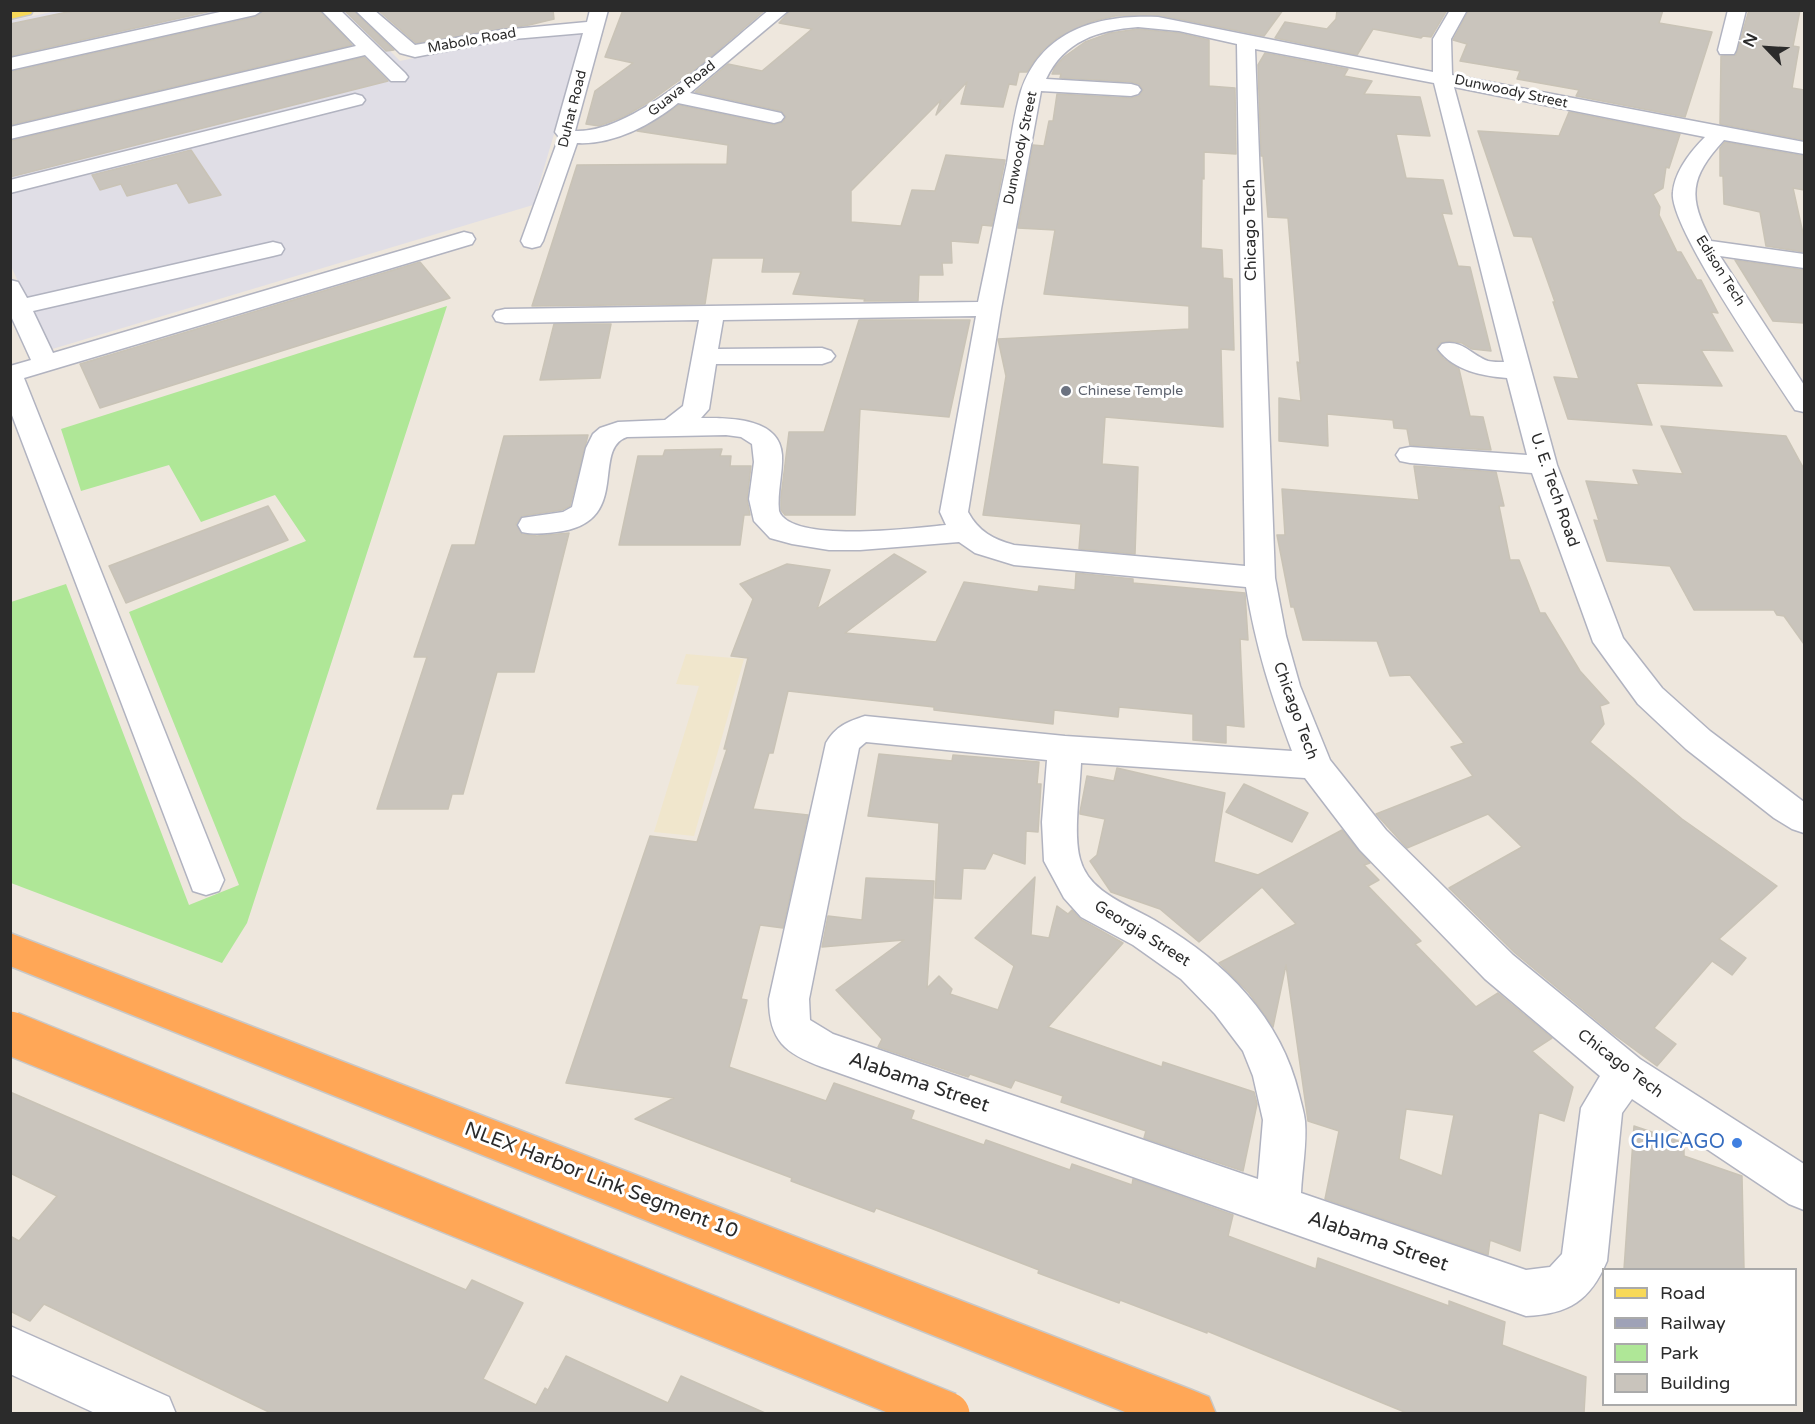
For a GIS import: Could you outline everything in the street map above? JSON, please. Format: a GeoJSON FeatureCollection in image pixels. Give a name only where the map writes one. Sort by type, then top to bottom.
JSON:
{"type":"FeatureCollection","features":[{"type":"Feature","properties":{"kind":"highway","name":"NLEX Harbor Link Segment 10"},"geometry":{"type":"LineString","coordinates":[[10,949],[1192,1413]]}},
{"type":"Feature","properties":{"kind":"highway"},"geometry":{"type":"LineString","coordinates":[[10,1033],[948,1413]]}},
{"type":"Feature","properties":{"kind":"main road"},"geometry":{"type":"LineString","coordinates":[[10,14],[26,10]]}},
{"type":"Feature","properties":{"kind":"street"},"geometry":{"type":"LineString","coordinates":[[10,64],[255,10]]}},
{"type":"Feature","properties":{"kind":"street"},"geometry":{"type":"LineString","coordinates":[[329,10],[398,77]]}},
{"type":"Feature","properties":{"kind":"street","name":"Mabolo Road"},"geometry":{"type":"LineString","coordinates":[[363,10],[407,48],[415,51],[597,19]]}},
{"type":"Feature","properties":{"kind":"street","name":"Guava Road"},"geometry":{"type":"LineString","coordinates":[[569,137],[582,138],[627,127],[674,96],[781,10]]}},
{"type":"Feature","properties":{"kind":"street","name":"U. E. Tech Road"},"geometry":{"type":"LineString","coordinates":[[1460,10],[1442,39],[1442,78],[1543,465],[1609,642],[1650,696],[1698,740],[1786,808],[1804,819]]}},
{"type":"Feature","properties":{"kind":"street"},"geometry":{"type":"LineString","coordinates":[[1727,50],[1737,10]]}},
{"type":"Feature","properties":{"kind":"street","name":"Duhat Road"},"geometry":{"type":"LineString","coordinates":[[532,241],[569,137],[565,132],[597,19]]}},
{"type":"Feature","properties":{"kind":"street","name":"Dunwoody Street"},"geometry":{"type":"LineString","coordinates":[[963,532],[954,512],[988,309],[1034,84],[1039,71],[1054,50],[1069,38],[1095,28],[1119,23],[1148,22],[1178,26],[1246,42],[1442,78],[1719,134],[1804,148]]}},
{"type":"Feature","properties":{"kind":"street","name":"Chicago Tech"},"geometry":{"type":"LineString","coordinates":[[1246,42],[1260,578],[1270,636],[1284,686],[1315,766],[1373,840],[1415,885],[1499,967],[1626,1072],[1804,1190]]}},
{"type":"Feature","properties":{"kind":"street"},"geometry":{"type":"LineString","coordinates":[[10,133],[367,49]]}},
{"type":"Feature","properties":{"kind":"street"},"geometry":{"type":"LineString","coordinates":[[1034,84],[1131,90]]}},
{"type":"Feature","properties":{"kind":"street"},"geometry":{"type":"LineString","coordinates":[[674,96],[774,117]]}},
{"type":"Feature","properties":{"kind":"street"},"geometry":{"type":"LineString","coordinates":[[10,187],[355,100]]}},
{"type":"Feature","properties":{"kind":"street","name":"Edison Tech"},"geometry":{"type":"LineString","coordinates":[[1719,134],[1696,162],[1683,193],[1688,218],[1703,247],[1804,404]]}},
{"type":"Feature","properties":{"kind":"street"},"geometry":{"type":"LineString","coordinates":[[206,880],[10,375],[464,239]]}},
{"type":"Feature","properties":{"kind":"street"},"geometry":{"type":"LineString","coordinates":[[1703,247],[1804,261]]}},
{"type":"Feature","properties":{"kind":"street"},"geometry":{"type":"LineString","coordinates":[[45,363],[16,297],[273,249]]}},
{"type":"Feature","properties":{"kind":"street"},"geometry":{"type":"LineString","coordinates":[[505,316],[988,309]]}},
{"type":"Feature","properties":{"kind":"street"},"geometry":{"type":"LineString","coordinates":[[664,428],[683,420],[696,409],[713,313]]}},
{"type":"Feature","properties":{"kind":"street"},"geometry":{"type":"LineString","coordinates":[[1450,349],[1482,368],[1518,371]]}},
{"type":"Feature","properties":{"kind":"street"},"geometry":{"type":"LineString","coordinates":[[704,357],[822,356]]}},
{"type":"Feature","properties":{"kind":"street"},"geometry":{"type":"LineString","coordinates":[[532,525],[570,522],[582,515],[588,503],[602,442],[621,429],[736,428],[759,435],[765,441],[769,453],[763,492],[764,511],[769,523],[786,534],[825,541],[919,538],[963,532],[982,546],[1014,555],[1260,578]]}},
{"type":"Feature","properties":{"kind":"street"},"geometry":{"type":"LineString","coordinates":[[1410,454],[1543,465]]}},
{"type":"Feature","properties":{"kind":"street","name":"Alabama Street"},"geometry":{"type":"LineString","coordinates":[[1315,766],[1065,749],[865,729],[853,733],[843,743],[789,999],[788,1020],[798,1037],[822,1049],[1526,1293],[1552,1292],[1571,1281],[1584,1261],[1602,1108],[1626,1072]]}},
{"type":"Feature","properties":{"kind":"street","name":"Georgia Street"},"geometry":{"type":"LineString","coordinates":[[1065,749],[1060,822],[1062,861],[1077,887],[1094,906],[1146,934],[1194,967],[1229,1002],[1259,1040],[1274,1076],[1284,1120],[1278,1208]]}},
{"type":"Feature","properties":{"kind":"street"},"geometry":{"type":"LineString","coordinates":[[10,1350],[152,1413]]}},
{"type":"Feature","properties":{"kind":"shaded area"},"geometry":{"type":"Polygon","coordinates":[[[61,10],[350,11],[400,61],[503,39],[584,33],[533,205],[49,350],[11,266],[10,21],[61,10]]]}},
{"type":"Feature","properties":{"kind":"shaded area"},"geometry":{"type":"Polygon","coordinates":[[[686,654],[744,659],[694,836],[654,832],[699,686],[676,684],[686,654]]]}},
{"type":"Feature","properties":{"kind":"green space"},"geometry":{"type":"Polygon","coordinates":[[[447,306],[247,923],[222,963],[11,883],[11,602],[66,584],[189,905],[239,885],[129,612],[306,541],[275,495],[201,522],[169,465],[81,491],[61,429],[447,306]]]}},
{"type":"Feature","properties":{"kind":"building"},"geometry":{"type":"Polygon","coordinates":[[[77,10],[216,10],[10,56],[10,24],[77,10]]]}},
{"type":"Feature","properties":{"kind":"building"},"geometry":{"type":"Polygon","coordinates":[[[265,10],[319,10],[352,45],[10,125],[10,72],[255,17],[265,10]]]}},
{"type":"Feature","properties":{"kind":"building"},"geometry":{"type":"Polygon","coordinates":[[[344,10],[353,10],[394,50],[386,51],[344,10]]]}},
{"type":"Feature","properties":{"kind":"building"},"geometry":{"type":"Polygon","coordinates":[[[378,10],[553,10],[554,19],[416,43],[378,10]]]}},
{"type":"Feature","properties":{"kind":"building"},"geometry":{"type":"Polygon","coordinates":[[[623,10],[765,10],[702,64],[649,102],[623,117],[599,126],[586,124],[595,91],[633,63],[605,57],[623,10]]]}},
{"type":"Feature","properties":{"kind":"building"},"geometry":{"type":"Polygon","coordinates":[[[791,10],[1283,10],[1264,36],[1158,15],[1115,16],[1094,21],[1057,38],[1041,52],[1027,72],[1019,72],[1016,85],[1009,84],[1003,107],[961,104],[967,82],[936,115],[941,100],[851,191],[851,222],[901,226],[912,190],[935,191],[946,155],[1005,160],[992,226],[982,225],[978,243],[951,241],[952,263],[942,263],[943,275],[919,275],[918,301],[864,301],[865,299],[793,294],[801,272],[762,272],[764,258],[712,258],[705,304],[532,306],[577,165],[727,164],[728,145],[637,131],[679,105],[774,125],[783,122],[786,117],[781,111],[695,92],[728,64],[762,71],[812,29],[779,23],[791,10]]]}},
{"type":"Feature","properties":{"kind":"building"},"geometry":{"type":"Polygon","coordinates":[[[1337,10],[1447,10],[1431,37],[1421,38],[1373,29],[1357,55],[1275,38],[1285,22],[1327,29],[1336,19],[1337,10]]]}},
{"type":"Feature","properties":{"kind":"building"},"geometry":{"type":"Polygon","coordinates":[[[1469,10],[1663,10],[1659,23],[1712,32],[1685,117],[1576,96],[1579,90],[1517,79],[1520,71],[1460,61],[1467,44],[1453,40],[1469,10]]]}},
{"type":"Feature","properties":{"kind":"building"},"geometry":{"type":"Polygon","coordinates":[[[1749,10],[1800,10],[1793,46],[1799,47],[1792,88],[1804,90],[1804,140],[1720,124],[1721,56],[1736,55],[1749,10]]]}},
{"type":"Feature","properties":{"kind":"building"},"geometry":{"type":"Polygon","coordinates":[[[1138,29],[1179,33],[1209,40],[1209,86],[1235,88],[1236,154],[1204,152],[1204,179],[1202,178],[1201,248],[1222,250],[1223,278],[1232,279],[1234,350],[1221,349],[1223,427],[1105,417],[1102,464],[1138,467],[1135,554],[1079,549],[1081,524],[983,515],[1006,376],[998,339],[1189,329],[1189,306],[1044,294],[1055,230],[1018,228],[1033,145],[1044,146],[1049,121],[1053,121],[1057,94],[1131,98],[1139,96],[1143,90],[1139,84],[1131,82],[1060,78],[1061,74],[1052,74],[1055,67],[1064,57],[1085,42],[1110,33],[1138,29]]]}},
{"type":"Feature","properties":{"kind":"building"},"geometry":{"type":"Polygon","coordinates":[[[1265,53],[1348,69],[1344,76],[1372,81],[1364,94],[1420,97],[1430,136],[1396,134],[1406,178],[1443,180],[1452,214],[1442,213],[1458,266],[1470,267],[1491,351],[1472,349],[1462,343],[1449,341],[1440,343],[1436,349],[1443,358],[1459,369],[1470,416],[1483,417],[1491,450],[1410,445],[1407,429],[1394,428],[1393,420],[1327,414],[1328,446],[1279,441],[1279,398],[1301,401],[1297,362],[1300,363],[1288,218],[1268,217],[1263,156],[1261,156],[1258,65],[1265,53]]]}},
{"type":"Feature","properties":{"kind":"building"},"geometry":{"type":"Polygon","coordinates":[[[364,57],[388,81],[10,177],[10,141],[364,57]]]}},
{"type":"Feature","properties":{"kind":"building"},"geometry":{"type":"Polygon","coordinates":[[[1569,112],[1680,134],[1669,168],[1666,167],[1663,188],[1653,194],[1660,207],[1659,215],[1677,252],[1681,252],[1697,280],[1701,280],[1718,313],[1711,312],[1733,351],[1701,350],[1722,386],[1636,383],[1652,425],[1568,419],[1554,377],[1579,379],[1553,302],[1555,302],[1532,237],[1514,236],[1478,131],[1559,136],[1569,112]]]}},
{"type":"Feature","properties":{"kind":"building"},"geometry":{"type":"Polygon","coordinates":[[[1725,142],[1804,156],[1804,190],[1793,188],[1804,238],[1804,252],[1766,246],[1760,212],[1724,204],[1723,176],[1720,176],[1720,148],[1725,142]]]}},
{"type":"Feature","properties":{"kind":"building"},"geometry":{"type":"Polygon","coordinates":[[[191,150],[221,195],[189,203],[177,183],[127,196],[121,184],[100,190],[92,175],[191,150]]]}},
{"type":"Feature","properties":{"kind":"building"},"geometry":{"type":"Polygon","coordinates":[[[1735,260],[1804,270],[1804,323],[1773,321],[1735,260]]]}},
{"type":"Feature","properties":{"kind":"building"},"geometry":{"type":"Polygon","coordinates":[[[420,262],[450,298],[100,408],[80,364],[420,262]]]}},
{"type":"Feature","properties":{"kind":"building"},"geometry":{"type":"Polygon","coordinates":[[[859,320],[970,320],[949,417],[860,409],[855,515],[785,515],[781,510],[781,497],[789,432],[824,432],[859,320]]]}},
{"type":"Feature","properties":{"kind":"building"},"geometry":{"type":"Polygon","coordinates":[[[554,324],[611,324],[600,378],[540,380],[554,324]]]}},
{"type":"Feature","properties":{"kind":"building"},"geometry":{"type":"Polygon","coordinates":[[[1661,426],[1786,436],[1804,469],[1804,644],[1784,616],[1777,615],[1774,610],[1694,610],[1670,566],[1607,561],[1594,520],[1599,521],[1586,481],[1639,485],[1633,470],[1683,474],[1661,426]]]}},
{"type":"Feature","properties":{"kind":"building"},"geometry":{"type":"Polygon","coordinates":[[[588,435],[570,506],[562,510],[522,516],[516,524],[522,534],[537,536],[569,533],[534,672],[497,672],[463,794],[452,794],[448,809],[377,809],[427,657],[414,657],[452,545],[475,545],[504,436],[588,435]]]}},
{"type":"Feature","properties":{"kind":"building"},"geometry":{"type":"Polygon","coordinates":[[[722,449],[720,456],[731,456],[730,466],[751,466],[747,499],[750,515],[744,515],[740,545],[619,545],[638,456],[663,456],[665,450],[722,449]]]}},
{"type":"Feature","properties":{"kind":"building"},"geometry":{"type":"Polygon","coordinates":[[[1414,466],[1496,472],[1504,506],[1499,506],[1510,560],[1519,560],[1540,613],[1545,613],[1580,671],[1609,703],[1600,706],[1604,724],[1590,742],[1682,819],[1777,886],[1719,939],[1746,958],[1732,975],[1712,961],[1654,1028],[1676,1044],[1657,1066],[1612,1033],[1515,953],[1449,888],[1522,847],[1488,814],[1407,848],[1376,814],[1473,776],[1451,747],[1464,743],[1410,675],[1390,676],[1377,641],[1303,640],[1294,607],[1291,607],[1277,535],[1285,535],[1282,489],[1419,500],[1414,466]]]}},
{"type":"Feature","properties":{"kind":"building"},"geometry":{"type":"Polygon","coordinates":[[[268,506],[288,540],[126,603],[109,566],[268,506]]]}},
{"type":"Feature","properties":{"kind":"building"},"geometry":{"type":"Polygon","coordinates":[[[894,554],[926,572],[845,633],[936,642],[964,582],[1038,592],[1039,586],[1075,590],[1076,573],[1133,579],[1133,583],[1245,593],[1248,640],[1240,639],[1244,727],[1226,725],[1226,743],[1193,740],[1193,714],[1119,707],[1118,717],[1054,710],[1053,724],[934,710],[934,707],[788,691],[773,753],[769,753],[753,809],[808,815],[783,928],[760,925],[741,999],[747,1000],[729,1067],[826,1101],[834,1083],[914,1111],[911,1119],[984,1145],[986,1140],[1070,1170],[1072,1164],[1132,1185],[1133,1179],[1233,1215],[1228,1236],[1316,1269],[1318,1258],[1449,1306],[1449,1301],[1505,1322],[1502,1345],[1586,1377],[1584,1413],[1407,1413],[1207,1331],[1207,1333],[1120,1300],[1119,1303],[1038,1273],[1039,1270],[933,1229],[876,1208],[874,1212],[791,1181],[792,1178],[635,1119],[674,1098],[566,1083],[650,836],[697,842],[727,749],[724,749],[748,658],[731,656],[753,599],[740,584],[787,564],[830,570],[817,609],[894,554]]]}},
{"type":"Feature","properties":{"kind":"building"},"geometry":{"type":"Polygon","coordinates":[[[879,754],[952,761],[953,755],[1039,762],[1037,784],[1041,784],[1038,832],[1026,831],[1025,864],[993,853],[985,869],[963,868],[961,899],[935,898],[939,823],[868,816],[879,754]]]}},
{"type":"Feature","properties":{"kind":"building"},"geometry":{"type":"Polygon","coordinates":[[[1117,768],[1225,793],[1214,862],[1258,875],[1342,830],[1370,863],[1364,865],[1379,880],[1368,886],[1421,941],[1415,944],[1476,1007],[1498,993],[1552,1038],[1532,1051],[1573,1087],[1564,1121],[1539,1112],[1520,1251],[1490,1240],[1488,1255],[1325,1199],[1339,1131],[1308,1121],[1286,965],[1273,1027],[1249,993],[1219,963],[1296,924],[1262,887],[1199,942],[1160,909],[1111,892],[1090,861],[1097,855],[1105,819],[1080,814],[1080,812],[1087,776],[1114,781],[1117,768]],[[1406,1109],[1399,1159],[1442,1176],[1454,1115],[1406,1109]]]}},
{"type":"Feature","properties":{"kind":"building"},"geometry":{"type":"Polygon","coordinates":[[[1244,784],[1308,813],[1292,842],[1226,812],[1244,784]]]}},
{"type":"Feature","properties":{"kind":"building"},"geometry":{"type":"Polygon","coordinates":[[[1035,877],[1031,935],[1049,938],[1057,906],[1068,914],[1072,910],[1080,919],[1123,943],[1048,1027],[1162,1067],[1163,1062],[1254,1092],[1257,1104],[1243,1171],[1144,1138],[1146,1131],[1061,1102],[1063,1096],[1015,1080],[1011,1088],[970,1074],[968,1077],[878,1047],[882,1039],[836,990],[904,940],[822,947],[828,916],[862,920],[866,878],[934,881],[927,988],[939,976],[952,989],[950,994],[998,1010],[1014,966],[975,938],[1035,877]]]}},
{"type":"Feature","properties":{"kind":"building"},"geometry":{"type":"Polygon","coordinates":[[[10,1092],[466,1290],[472,1280],[523,1303],[483,1379],[536,1405],[545,1388],[548,1390],[566,1356],[668,1403],[681,1376],[765,1413],[271,1413],[44,1304],[30,1321],[10,1311],[10,1236],[19,1241],[57,1196],[10,1173],[10,1092]]]}},
{"type":"Feature","properties":{"kind":"building"},"geometry":{"type":"Polygon","coordinates":[[[1634,1126],[1684,1143],[1684,1156],[1742,1176],[1744,1268],[1624,1268],[1634,1126]]]}},
{"type":"Feature","properties":{"kind":"railway"},"geometry":{"type":"LineString","coordinates":[[10,1030],[937,1414]]}},
{"type":"Feature","properties":{"kind":"place","name":"Chinese Temple"},"geometry":{"type":"Point","coordinates":[1066,391]}},
{"type":"Feature","properties":{"kind":"place","name":"CHICAGO"},"geometry":{"type":"Point","coordinates":[1737,1143]}}]}
